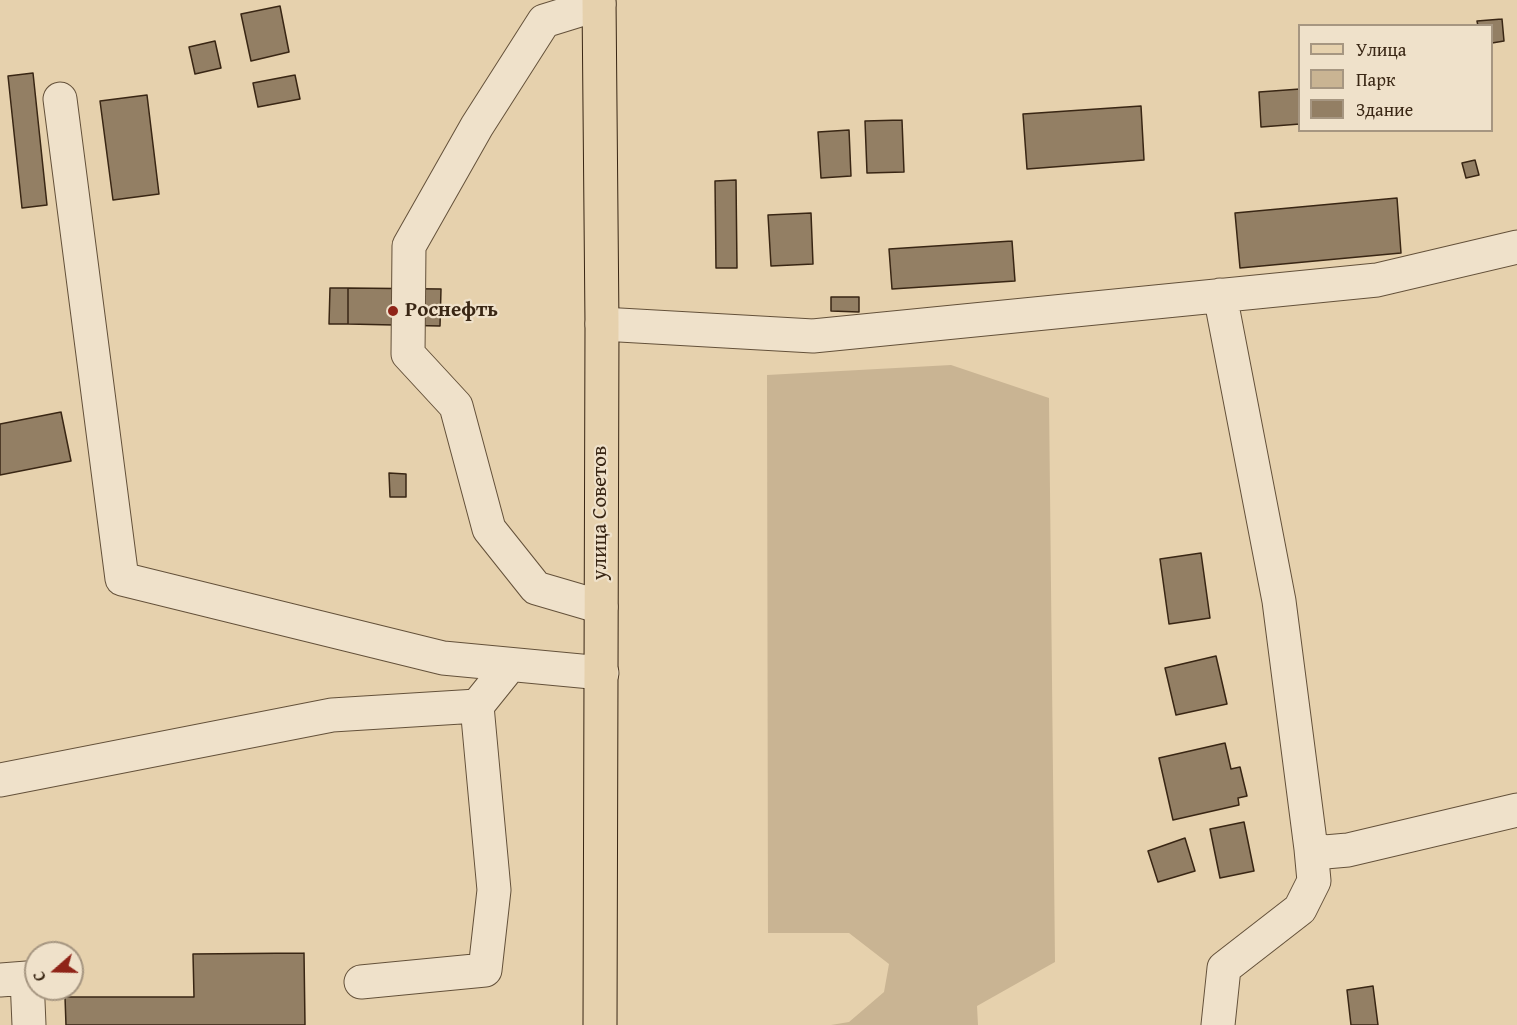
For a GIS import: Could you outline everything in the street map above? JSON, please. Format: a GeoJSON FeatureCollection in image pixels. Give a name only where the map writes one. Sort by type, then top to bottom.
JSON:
{"type":"FeatureCollection","features":[{"type":"Feature","properties":{"kind":"main road","name":"улица Советов"},"geometry":{"type":"LineString","coordinates":[[599,2],[602,324],[600,1025]]}},
{"type":"Feature","properties":{"kind":"street"},"geometry":{"type":"LineString","coordinates":[[599,2],[543,21],[477,126],[409,246],[408,354],[456,406],[489,529],[536,588],[601,607]]}},
{"type":"Feature","properties":{"kind":"street"},"geometry":{"type":"LineString","coordinates":[[60,99],[122,579],[443,658],[602,673]]}},
{"type":"Feature","properties":{"kind":"street"},"geometry":{"type":"LineString","coordinates":[[602,324],[813,336],[1377,280],[1517,247]]}},
{"type":"Feature","properties":{"kind":"street"},"geometry":{"type":"LineString","coordinates":[[1218,1025],[1224,969],[1300,909],[1314,881],[1279,601],[1220,295]]}},
{"type":"Feature","properties":{"kind":"street"},"geometry":{"type":"LineString","coordinates":[[360,982],[485,970],[494,890],[477,706],[510,664]]}},
{"type":"Feature","properties":{"kind":"street"},"geometry":{"type":"LineString","coordinates":[[0,780],[332,715],[477,706]]}},
{"type":"Feature","properties":{"kind":"street"},"geometry":{"type":"LineString","coordinates":[[1311,849],[1325,852],[1348,850],[1517,810]]}},
{"type":"Feature","properties":{"kind":"street"},"geometry":{"type":"LineString","coordinates":[[0,980],[27,978],[29,1025]]}},
{"type":"Feature","properties":{"kind":"green space"},"geometry":{"type":"Polygon","coordinates":[[[951,365],[1049,398],[1055,962],[977,1006],[978,1025],[831,1025],[849,1022],[884,992],[889,964],[849,933],[768,933],[767,375],[951,365]]]}},
{"type":"Feature","properties":{"kind":"building"},"geometry":{"type":"Polygon","coordinates":[[[280,6],[289,52],[251,61],[241,14],[280,6]]]}},
{"type":"Feature","properties":{"kind":"building"},"geometry":{"type":"Polygon","coordinates":[[[1502,19],[1504,41],[1493,43],[1493,24],[1478,24],[1477,21],[1502,19]]]}},
{"type":"Feature","properties":{"kind":"building"},"geometry":{"type":"Polygon","coordinates":[[[215,41],[221,68],[195,74],[189,47],[215,41]]]}},
{"type":"Feature","properties":{"kind":"building"},"geometry":{"type":"Polygon","coordinates":[[[33,73],[47,205],[22,208],[8,76],[33,73]]]}},
{"type":"Feature","properties":{"kind":"building"},"geometry":{"type":"Polygon","coordinates":[[[295,75],[300,99],[258,107],[253,83],[295,75]]]}},
{"type":"Feature","properties":{"kind":"building"},"geometry":{"type":"Polygon","coordinates":[[[1298,89],[1298,124],[1261,127],[1259,92],[1298,89]]]}},
{"type":"Feature","properties":{"kind":"building"},"geometry":{"type":"Polygon","coordinates":[[[147,95],[159,194],[113,200],[100,101],[147,95]]]}},
{"type":"Feature","properties":{"kind":"building"},"geometry":{"type":"Polygon","coordinates":[[[1141,106],[1144,160],[1027,169],[1023,114],[1141,106]]]}},
{"type":"Feature","properties":{"kind":"building"},"geometry":{"type":"Polygon","coordinates":[[[902,120],[904,172],[867,173],[865,121],[902,120]]]}},
{"type":"Feature","properties":{"kind":"building"},"geometry":{"type":"Polygon","coordinates":[[[849,130],[851,176],[821,178],[818,132],[849,130]]]}},
{"type":"Feature","properties":{"kind":"building"},"geometry":{"type":"Polygon","coordinates":[[[1475,160],[1479,175],[1466,178],[1462,163],[1475,160]]]}},
{"type":"Feature","properties":{"kind":"building"},"geometry":{"type":"Polygon","coordinates":[[[736,180],[737,268],[716,268],[715,181],[736,180]]]}},
{"type":"Feature","properties":{"kind":"building"},"geometry":{"type":"Polygon","coordinates":[[[1397,198],[1401,253],[1240,268],[1235,213],[1397,198]]]}},
{"type":"Feature","properties":{"kind":"building"},"geometry":{"type":"Polygon","coordinates":[[[811,213],[813,264],[771,266],[768,215],[811,213]]]}},
{"type":"Feature","properties":{"kind":"building"},"geometry":{"type":"Polygon","coordinates":[[[1012,241],[1015,281],[892,289],[889,249],[1012,241]]]}},
{"type":"Feature","properties":{"kind":"building"},"geometry":{"type":"Polygon","coordinates":[[[330,288],[348,288],[348,324],[329,324],[330,288]]]}},
{"type":"Feature","properties":{"kind":"building"},"geometry":{"type":"Polygon","coordinates":[[[348,288],[441,289],[440,326],[348,324],[348,288]]]}},
{"type":"Feature","properties":{"kind":"building"},"geometry":{"type":"Polygon","coordinates":[[[831,297],[859,297],[859,312],[831,311],[831,297]]]}},
{"type":"Feature","properties":{"kind":"building"},"geometry":{"type":"Polygon","coordinates":[[[61,412],[71,461],[0,475],[0,424],[61,412]]]}},
{"type":"Feature","properties":{"kind":"building"},"geometry":{"type":"Polygon","coordinates":[[[389,473],[406,474],[406,497],[390,497],[389,473]]]}},
{"type":"Feature","properties":{"kind":"building"},"geometry":{"type":"Polygon","coordinates":[[[1201,553],[1210,618],[1169,624],[1160,559],[1201,553]]]}},
{"type":"Feature","properties":{"kind":"building"},"geometry":{"type":"Polygon","coordinates":[[[1216,656],[1227,704],[1176,715],[1165,668],[1216,656]]]}},
{"type":"Feature","properties":{"kind":"building"},"geometry":{"type":"Polygon","coordinates":[[[1225,743],[1231,769],[1240,767],[1247,796],[1238,798],[1239,805],[1173,820],[1159,758],[1225,743]]]}},
{"type":"Feature","properties":{"kind":"building"},"geometry":{"type":"Polygon","coordinates":[[[1244,822],[1254,871],[1220,878],[1210,829],[1244,822]]]}},
{"type":"Feature","properties":{"kind":"building"},"geometry":{"type":"Polygon","coordinates":[[[1185,838],[1195,871],[1158,882],[1148,851],[1185,838]]]}},
{"type":"Feature","properties":{"kind":"building"},"geometry":{"type":"Polygon","coordinates":[[[304,953],[305,1025],[66,1025],[65,1001],[84,1001],[84,997],[194,997],[193,954],[304,953]]]}},
{"type":"Feature","properties":{"kind":"building"},"geometry":{"type":"Polygon","coordinates":[[[1373,986],[1378,1025],[1351,1025],[1347,990],[1373,986]]]}},
{"type":"Feature","properties":{"kind":"place","name":"Роснефть"},"geometry":{"type":"Point","coordinates":[393,311]}}]}
